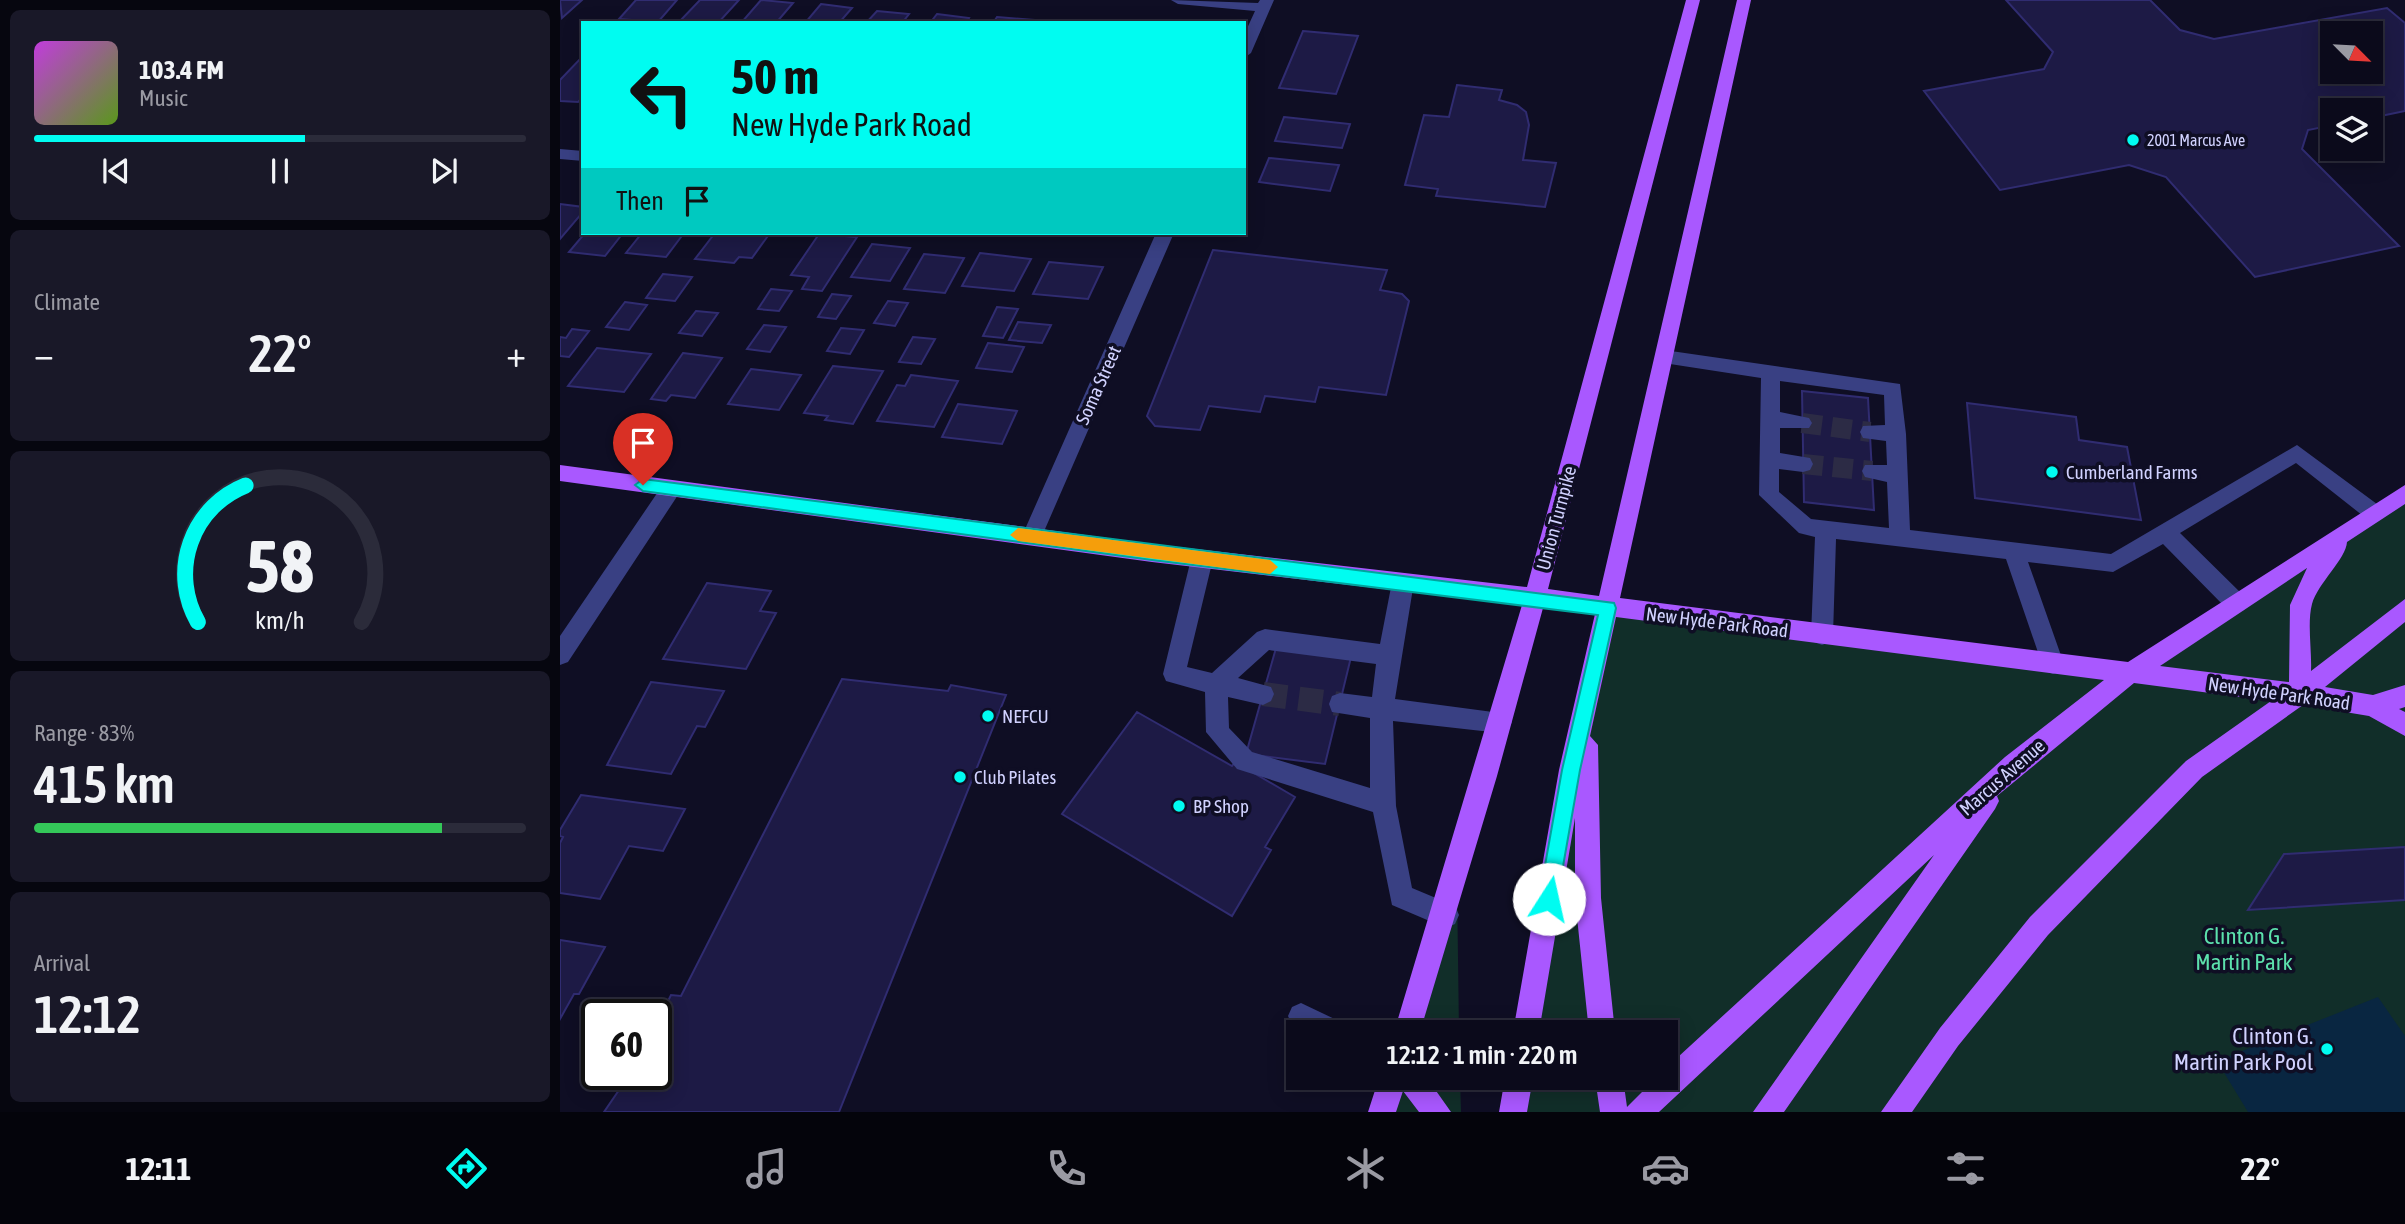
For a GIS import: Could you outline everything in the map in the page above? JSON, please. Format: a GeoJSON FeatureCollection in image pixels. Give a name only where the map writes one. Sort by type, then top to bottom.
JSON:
{"type":"FeatureCollection","features":[{"type":"Feature","properties":{"kind":"main road","name":"Union Turnpike"},"geometry":{"type":"LineString","coordinates":[[1411,1020],[1446,915],[1535,597],[1693,0]]}},
{"type":"Feature","properties":{"kind":"main road"},"geometry":{"type":"LineString","coordinates":[[1528,1020],[1585,706],[1744,0]]}},
{"type":"Feature","properties":{"kind":"main road","name":"New Hyde Park Road"},"geometry":{"type":"LineString","coordinates":[[560,473],[1202,559],[1535,597],[2300,694],[2373,706],[2405,725]]}},
{"type":"Feature","properties":{"kind":"main road","name":"Marcus Avenue"},"geometry":{"type":"LineString","coordinates":[[1639,1112],[2012,765],[2130,673],[2405,493]]}},
{"type":"Feature","properties":{"kind":"main road"},"geometry":{"type":"LineString","coordinates":[[2300,694],[2301,605],[2316,572],[2350,528]]}},
{"type":"Feature","properties":{"kind":"main road"},"geometry":{"type":"LineString","coordinates":[[1895,1112],[1949,1037],[2039,926],[2194,769],[2300,694],[2405,609]]}},
{"type":"Feature","properties":{"kind":"main road","name":"New Hyde Park Road"},"geometry":{"type":"LineString","coordinates":[[2373,706],[2405,696]]}},
{"type":"Feature","properties":{"kind":"main road"},"geometry":{"type":"LineString","coordinates":[[1585,706],[1588,898],[1601,1020]]}},
{"type":"Feature","properties":{"kind":"main road"},"geometry":{"type":"LineString","coordinates":[[1767,1112],[2012,765]]}},
{"type":"Feature","properties":{"kind":"main road"},"geometry":{"type":"LineString","coordinates":[[1382,1112],[1388,1090]]}},
{"type":"Feature","properties":{"kind":"main road"},"geometry":{"type":"LineString","coordinates":[[1420,1090],[1437,1112]]}},
{"type":"Feature","properties":{"kind":"main road"},"geometry":{"type":"LineString","coordinates":[[1513,1112],[1516,1090]]}},
{"type":"Feature","properties":{"kind":"main road"},"geometry":{"type":"LineString","coordinates":[[1611,1090],[1614,1112]]}},
{"type":"Feature","properties":{"kind":"street"},"geometry":{"type":"LineString","coordinates":[[1178,0],[1266,4],[1246,49]]}},
{"type":"Feature","properties":{"kind":"street"},"geometry":{"type":"LineString","coordinates":[[560,154],[581,156]]}},
{"type":"Feature","properties":{"kind":"street","name":"Soma Street"},"geometry":{"type":"LineString","coordinates":[[1032,536],[1164,235]]}},
{"type":"Feature","properties":{"kind":"street"},"geometry":{"type":"LineString","coordinates":[[1664,357],[1893,389],[1900,536]]}},
{"type":"Feature","properties":{"kind":"street"},"geometry":{"type":"LineString","coordinates":[[1771,372],[1769,495],[1806,527],[2113,563],[2297,453],[2374,513]]}},
{"type":"Feature","properties":{"kind":"street"},"geometry":{"type":"LineString","coordinates":[[1770,419],[1802,423]]}},
{"type":"Feature","properties":{"kind":"street"},"geometry":{"type":"LineString","coordinates":[[1870,432],[1896,434]]}},
{"type":"Feature","properties":{"kind":"street"},"geometry":{"type":"LineString","coordinates":[[1770,460],[1803,464]]}},
{"type":"Feature","properties":{"kind":"street"},"geometry":{"type":"LineString","coordinates":[[1872,471],[1897,475]]}},
{"type":"Feature","properties":{"kind":"street"},"geometry":{"type":"LineString","coordinates":[[560,655],[671,489]]}},
{"type":"Feature","properties":{"kind":"street"},"geometry":{"type":"LineString","coordinates":[[1822,635],[1826,529]]}},
{"type":"Feature","properties":{"kind":"street"},"geometry":{"type":"LineString","coordinates":[[2165,532],[2236,603]]}},
{"type":"Feature","properties":{"kind":"street"},"geometry":{"type":"LineString","coordinates":[[2014,552],[2053,664]]}},
{"type":"Feature","properties":{"kind":"street"},"geometry":{"type":"LineString","coordinates":[[1202,559],[1174,674],[1263,694]]}},
{"type":"Feature","properties":{"kind":"street"},"geometry":{"type":"LineString","coordinates":[[1403,582],[1387,655],[1382,708],[1384,804],[1401,897],[1446,915]]}},
{"type":"Feature","properties":{"kind":"street"},"geometry":{"type":"LineString","coordinates":[[1384,804],[1245,761],[1218,733],[1216,684],[1265,639],[1387,655]]}},
{"type":"Feature","properties":{"kind":"street"},"geometry":{"type":"LineString","coordinates":[[1340,704],[1500,722]]}},
{"type":"Feature","properties":{"kind":"street"},"geometry":{"type":"LineString","coordinates":[[1301,1016],[1310,1020]]}},
{"type":"Feature","properties":{"kind":"green space","name":"Clinton G. Martin Park"},"geometry":{"type":"Polygon","coordinates":[[[2405,499],[2405,1112],[1512,1112],[1516,1090],[1678,1090],[1678,1020],[1528,1020],[1571,768],[1608,608],[2130,673],[2405,499]]]}},
{"type":"Feature","properties":{"kind":"green space"},"geometry":{"type":"Polygon","coordinates":[[[1457,882],[1459,1020],[1412,1020],[1457,882]]]}},
{"type":"Feature","properties":{"kind":"green space"},"geometry":{"type":"Polygon","coordinates":[[[1389,1090],[1460,1090],[1461,1112],[1382,1112],[1389,1090]]]}},
{"type":"Feature","properties":{"kind":"water","name":"Clinton G. Martin Park Pool"},"geometry":{"type":"Polygon","coordinates":[[[2378,997],[2405,1036],[2405,1112],[2248,1112],[2217,1061],[2378,997]]]}},
{"type":"Feature","properties":{"kind":"building"},"geometry":{"type":"Polygon","coordinates":[[[560,0],[582,0],[562,18],[560,0]]]}},
{"type":"Feature","properties":{"kind":"building"},"geometry":{"type":"Polygon","coordinates":[[[636,0],[677,0],[659,21],[619,19],[636,0]]]}},
{"type":"Feature","properties":{"kind":"building"},"geometry":{"type":"Polygon","coordinates":[[[700,0],[739,0],[720,21],[680,21],[700,0]]]}},
{"type":"Feature","properties":{"kind":"building"},"geometry":{"type":"Polygon","coordinates":[[[761,0],[793,3],[778,21],[743,21],[761,0]]]}},
{"type":"Feature","properties":{"kind":"building","name":"2001 Marcus Ave"},"geometry":{"type":"Polygon","coordinates":[[[2006,0],[2150,0],[2180,30],[2214,39],[2387,8],[2405,23],[2405,111],[2383,116],[2383,98],[2320,98],[2320,128],[2308,130],[2302,149],[2399,246],[2255,277],[2166,177],[2129,165],[2000,190],[1924,91],[2044,69],[2053,52],[2006,0]]]}},
{"type":"Feature","properties":{"kind":"building"},"geometry":{"type":"Polygon","coordinates":[[[821,4],[852,8],[841,21],[807,21],[821,4]]]}},
{"type":"Feature","properties":{"kind":"building"},"geometry":{"type":"Polygon","coordinates":[[[877,11],[909,14],[904,21],[868,21],[877,11]]]}},
{"type":"Feature","properties":{"kind":"building"},"geometry":{"type":"Polygon","coordinates":[[[937,14],[969,18],[967,21],[932,21],[937,14]]]}},
{"type":"Feature","properties":{"kind":"building"},"geometry":{"type":"Polygon","coordinates":[[[997,17],[1035,20],[1021,21],[994,21],[997,17]]]}},
{"type":"Feature","properties":{"kind":"building"},"geometry":{"type":"Polygon","coordinates":[[[1303,31],[1358,36],[1336,94],[1279,88],[1303,31]]]}},
{"type":"Feature","properties":{"kind":"building"},"geometry":{"type":"Polygon","coordinates":[[[581,58],[581,99],[578,102],[560,101],[560,80],[581,58]]]}},
{"type":"Feature","properties":{"kind":"building"},"geometry":{"type":"Polygon","coordinates":[[[1457,85],[1502,90],[1499,100],[1517,105],[1526,112],[1529,125],[1523,160],[1556,163],[1545,207],[1436,196],[1438,189],[1405,185],[1424,115],[1449,117],[1457,85]]]}},
{"type":"Feature","properties":{"kind":"building"},"geometry":{"type":"Polygon","coordinates":[[[1284,117],[1350,124],[1342,148],[1275,141],[1284,117]]]}},
{"type":"Feature","properties":{"kind":"building"},"geometry":{"type":"Polygon","coordinates":[[[1269,158],[1339,165],[1330,191],[1259,182],[1269,158]]]}},
{"type":"Feature","properties":{"kind":"building"},"geometry":{"type":"Polygon","coordinates":[[[560,204],[581,207],[581,214],[560,239],[560,204]]]}},
{"type":"Feature","properties":{"kind":"building"},"geometry":{"type":"Polygon","coordinates":[[[583,235],[621,235],[605,256],[569,252],[583,235]]]}},
{"type":"Feature","properties":{"kind":"building"},"geometry":{"type":"Polygon","coordinates":[[[640,235],[682,235],[666,257],[626,253],[640,235]]]}},
{"type":"Feature","properties":{"kind":"building"},"geometry":{"type":"Polygon","coordinates":[[[713,235],[769,235],[752,258],[739,257],[734,263],[695,259],[713,235]]]}},
{"type":"Feature","properties":{"kind":"building"},"geometry":{"type":"Polygon","coordinates":[[[818,235],[857,237],[822,291],[802,289],[809,277],[791,275],[818,235]]]}},
{"type":"Feature","properties":{"kind":"building"},"geometry":{"type":"Polygon","coordinates":[[[872,244],[910,248],[890,281],[851,277],[872,244]]]}},
{"type":"Feature","properties":{"kind":"building"},"geometry":{"type":"Polygon","coordinates":[[[1213,250],[1387,270],[1380,290],[1402,294],[1409,301],[1386,395],[1319,387],[1315,402],[1265,396],[1260,412],[1209,406],[1200,430],[1155,426],[1147,416],[1213,250]]]}},
{"type":"Feature","properties":{"kind":"building"},"geometry":{"type":"Polygon","coordinates":[[[980,253],[1031,259],[1014,291],[962,286],[980,253]]]}},
{"type":"Feature","properties":{"kind":"building"},"geometry":{"type":"Polygon","coordinates":[[[924,254],[964,258],[945,293],[904,289],[924,254]]]}},
{"type":"Feature","properties":{"kind":"building"},"geometry":{"type":"Polygon","coordinates":[[[1049,262],[1103,267],[1088,299],[1033,294],[1049,262]]]}},
{"type":"Feature","properties":{"kind":"building"},"geometry":{"type":"Polygon","coordinates":[[[663,274],[692,277],[675,301],[646,298],[663,274]]]}},
{"type":"Feature","properties":{"kind":"building"},"geometry":{"type":"Polygon","coordinates":[[[771,289],[792,291],[779,311],[758,309],[771,289]]]}},
{"type":"Feature","properties":{"kind":"building"},"geometry":{"type":"Polygon","coordinates":[[[832,294],[851,296],[836,319],[818,317],[832,294]]]}},
{"type":"Feature","properties":{"kind":"building"},"geometry":{"type":"Polygon","coordinates":[[[888,301],[908,303],[895,326],[874,323],[888,301]]]}},
{"type":"Feature","properties":{"kind":"building"},"geometry":{"type":"Polygon","coordinates":[[[625,302],[647,305],[629,330],[606,327],[625,302]]]}},
{"type":"Feature","properties":{"kind":"building"},"geometry":{"type":"Polygon","coordinates":[[[997,307],[1018,309],[1003,338],[983,336],[997,307]]]}},
{"type":"Feature","properties":{"kind":"building"},"geometry":{"type":"Polygon","coordinates":[[[696,311],[718,313],[702,336],[679,333],[696,311]]]}},
{"type":"Feature","properties":{"kind":"building"},"geometry":{"type":"Polygon","coordinates":[[[1018,322],[1051,325],[1042,343],[1009,340],[1018,322]]]}},
{"type":"Feature","properties":{"kind":"building"},"geometry":{"type":"Polygon","coordinates":[[[764,325],[786,327],[770,352],[747,349],[764,325]]]}},
{"type":"Feature","properties":{"kind":"building"},"geometry":{"type":"Polygon","coordinates":[[[841,328],[864,330],[850,354],[827,351],[841,328]]]}},
{"type":"Feature","properties":{"kind":"building"},"geometry":{"type":"Polygon","coordinates":[[[572,329],[589,331],[569,357],[560,356],[560,337],[566,338],[572,329]]]}},
{"type":"Feature","properties":{"kind":"building"},"geometry":{"type":"Polygon","coordinates":[[[913,337],[935,339],[921,364],[899,362],[913,337]]]}},
{"type":"Feature","properties":{"kind":"building"},"geometry":{"type":"Polygon","coordinates":[[[988,343],[1024,347],[1012,372],[976,368],[988,343]]]}},
{"type":"Feature","properties":{"kind":"building"},"geometry":{"type":"Polygon","coordinates":[[[597,348],[651,354],[624,392],[568,386],[597,348]]]}},
{"type":"Feature","properties":{"kind":"building"},"geometry":{"type":"Polygon","coordinates":[[[683,353],[722,358],[695,398],[671,395],[666,401],[651,399],[683,353]]]}},
{"type":"Feature","properties":{"kind":"building"},"geometry":{"type":"Polygon","coordinates":[[[833,366],[883,371],[853,424],[825,420],[828,416],[804,413],[833,366]]]}},
{"type":"Feature","properties":{"kind":"building"},"geometry":{"type":"Polygon","coordinates":[[[751,369],[801,375],[779,410],[728,404],[751,369]]]}},
{"type":"Feature","properties":{"kind":"building"},"geometry":{"type":"Polygon","coordinates":[[[911,375],[958,381],[934,427],[877,421],[897,385],[905,386],[911,375]]]}},
{"type":"Feature","properties":{"kind":"building"},"geometry":{"type":"Polygon","coordinates":[[[1802,391],[1868,398],[1874,510],[1804,502],[1802,391]]]}},
{"type":"Feature","properties":{"kind":"building","name":"Cumberland Farms"},"geometry":{"type":"Polygon","coordinates":[[[1967,403],[2076,417],[2079,440],[2127,447],[2141,520],[1975,498],[1967,403]]]}},
{"type":"Feature","properties":{"kind":"building"},"geometry":{"type":"Polygon","coordinates":[[[958,404],[1017,411],[1002,444],[942,437],[958,404]]]}},
{"type":"Feature","properties":{"kind":"building"},"geometry":{"type":"Polygon","coordinates":[[[707,583],[771,591],[760,611],[776,613],[746,669],[663,659],[707,583]]]}},
{"type":"Feature","properties":{"kind":"building"},"geometry":{"type":"Polygon","coordinates":[[[1276,648],[1351,657],[1325,764],[1246,754],[1276,648]]]}},
{"type":"Feature","properties":{"kind":"building"},"geometry":{"type":"Polygon","coordinates":[[[842,679],[948,691],[951,685],[1006,695],[839,1112],[604,1112],[619,1090],[672,1090],[672,999],[669,999],[671,995],[681,996],[842,679]]]}},
{"type":"Feature","properties":{"kind":"building"},"geometry":{"type":"Polygon","coordinates":[[[651,682],[724,691],[705,727],[697,726],[671,774],[607,765],[651,682]]]}},
{"type":"Feature","properties":{"kind":"building","name":"BP Shop"},"geometry":{"type":"Polygon","coordinates":[[[1137,712],[1232,766],[1235,762],[1295,797],[1265,847],[1271,850],[1232,916],[1062,814],[1137,712]]]}},
{"type":"Feature","properties":{"kind":"building"},"geometry":{"type":"Polygon","coordinates":[[[581,795],[685,809],[663,851],[629,846],[600,899],[560,893],[560,843],[563,837],[560,836],[560,830],[581,795]]]}},
{"type":"Feature","properties":{"kind":"building"},"geometry":{"type":"Polygon","coordinates":[[[2405,847],[2405,900],[2248,910],[2284,854],[2405,847]]]}},
{"type":"Feature","properties":{"kind":"building"},"geometry":{"type":"Polygon","coordinates":[[[560,940],[605,947],[579,994],[574,994],[560,1019],[560,940]]]}},
{"type":"Feature","properties":{"kind":"tunnel"},"geometry":{"type":"LineString","coordinates":[[1802,423],[1870,432]]}},
{"type":"Feature","properties":{"kind":"tunnel"},"geometry":{"type":"LineString","coordinates":[[1803,464],[1872,471]]}},
{"type":"Feature","properties":{"kind":"tunnel"},"geometry":{"type":"LineString","coordinates":[[1263,694],[1340,704]]}},
{"type":"Feature","properties":{"kind":"slow traffic"},"geometry":{"type":"LineString","coordinates":[[1018,535],[1270,567]]}},
{"type":"Feature","properties":{"kind":"place","name":"2001 Marcus Ave"},"geometry":{"type":"Point","coordinates":[2133,140]}},
{"type":"Feature","properties":{"kind":"place","name":"Cumberland Farms"},"geometry":{"type":"Point","coordinates":[2052,472]}},
{"type":"Feature","properties":{"kind":"place","name":"NEFCU"},"geometry":{"type":"Point","coordinates":[988,716]}},
{"type":"Feature","properties":{"kind":"place","name":"Club Pilates"},"geometry":{"type":"Point","coordinates":[960,777]}},
{"type":"Feature","properties":{"kind":"place","name":"BP Shop"},"geometry":{"type":"Point","coordinates":[1179,806]}},
{"type":"Feature","properties":{"kind":"place","name":"Clinton G. Martin Park Pool"},"geometry":{"type":"Point","coordinates":[2327,1049]}},
{"type":"Feature","properties":{"kind":"route"},"geometry":{"type":"LineString","coordinates":[[643,485],[1152,553],[1535,597],[1608,608],[1571,770],[1549,899]]}}]}
